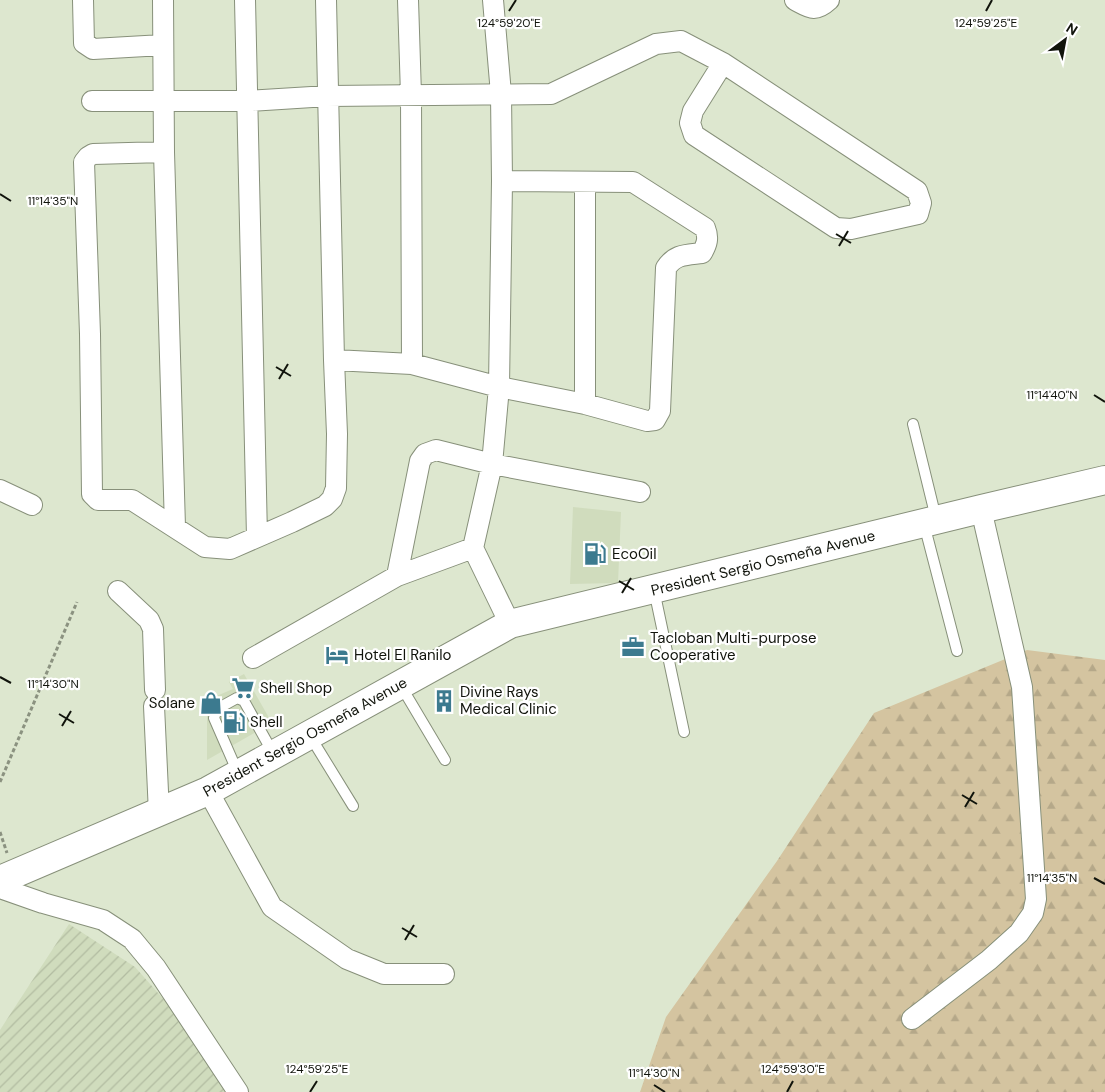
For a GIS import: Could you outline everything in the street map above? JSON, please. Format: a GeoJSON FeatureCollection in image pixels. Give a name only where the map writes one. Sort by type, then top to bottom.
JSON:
{"type":"FeatureCollection","features":[{"type":"Feature","properties":{"kind":"main road","name":"President Sergio Osmeña Avenue"},"geometry":{"type":"LineString","coordinates":[[0,880],[208,791],[510,624],[1105,480]]}},
{"type":"Feature","properties":{"kind":"street"},"geometry":{"type":"LineString","coordinates":[[82,0],[84,43],[88,47],[93,49],[163,46]]}},
{"type":"Feature","properties":{"kind":"street"},"geometry":{"type":"LineString","coordinates":[[162,0],[164,152],[175,527]]}},
{"type":"Feature","properties":{"kind":"street"},"geometry":{"type":"LineString","coordinates":[[245,0],[257,537]]}},
{"type":"Feature","properties":{"kind":"street"},"geometry":{"type":"LineString","coordinates":[[164,152],[93,154],[84,162],[90,334],[92,494],[98,500],[132,500],[205,546],[230,549],[325,506],[332,499],[336,488],[337,443],[326,0]]}},
{"type":"Feature","properties":{"kind":"street"},"geometry":{"type":"LineString","coordinates":[[408,0],[411,95],[412,364]]}},
{"type":"Feature","properties":{"kind":"street"},"geometry":{"type":"LineString","coordinates":[[493,0],[501,94],[502,181],[499,387],[492,464],[473,548],[510,624]]}},
{"type":"Feature","properties":{"kind":"street"},"geometry":{"type":"LineString","coordinates":[[795,0],[812,9],[821,7],[829,0]]}},
{"type":"Feature","properties":{"kind":"street"},"geometry":{"type":"LineString","coordinates":[[92,101],[248,101],[328,96],[551,94],[656,44],[681,41],[724,62],[916,191],[921,203],[918,214],[851,229],[836,228],[694,135],[690,123],[693,111],[724,62]]}},
{"type":"Feature","properties":{"kind":"street"},"geometry":{"type":"LineString","coordinates":[[334,360],[412,364],[499,387],[585,404],[647,421],[655,420],[660,411],[666,268],[677,257],[702,252],[707,244],[708,235],[705,228],[633,182],[502,181]]}},
{"type":"Feature","properties":{"kind":"street"},"geometry":{"type":"LineString","coordinates":[[585,182],[585,404]]}},
{"type":"Feature","properties":{"kind":"street"},"geometry":{"type":"LineString","coordinates":[[397,576],[420,461],[425,454],[436,450],[492,464],[640,492]]}},
{"type":"Feature","properties":{"kind":"street"},"geometry":{"type":"LineString","coordinates":[[0,490],[32,504]]}},
{"type":"Feature","properties":{"kind":"street"},"geometry":{"type":"LineString","coordinates":[[912,1019],[989,960],[1019,933],[1033,913],[1036,899],[1022,687],[981,509]]}},
{"type":"Feature","properties":{"kind":"street"},"geometry":{"type":"LineString","coordinates":[[253,658],[397,576],[473,548]]}},
{"type":"Feature","properties":{"kind":"street"},"geometry":{"type":"LineString","coordinates":[[118,591],[149,620],[153,629],[159,813]]}},
{"type":"Feature","properties":{"kind":"street"},"geometry":{"type":"LineString","coordinates":[[208,791],[272,906],[348,959],[384,974],[444,974]]}},
{"type":"Feature","properties":{"kind":"street"},"geometry":{"type":"LineString","coordinates":[[0,888],[43,903],[104,920],[132,938],[156,968],[238,1092]]}},
{"type":"Feature","properties":{"kind":"lane"},"geometry":{"type":"LineString","coordinates":[[913,424],[930,522],[956,651]]}},
{"type":"Feature","properties":{"kind":"lane"},"geometry":{"type":"LineString","coordinates":[[654,590],[684,732]]}},
{"type":"Feature","properties":{"kind":"lane"},"geometry":{"type":"LineString","coordinates":[[401,685],[445,760]]}},
{"type":"Feature","properties":{"kind":"lane"},"geometry":{"type":"LineString","coordinates":[[239,774],[214,718],[217,710],[237,698],[244,701],[274,755]]}},
{"type":"Feature","properties":{"kind":"lane"},"geometry":{"type":"LineString","coordinates":[[309,735],[353,806]]}},
{"type":"Feature","properties":{"kind":"path"},"geometry":{"type":"LineString","coordinates":[[0,782],[77,602]]}},
{"type":"Feature","properties":{"kind":"shaded area"},"geometry":{"type":"Polygon","coordinates":[[[573,507],[621,512],[618,583],[570,584],[573,507]]]}},
{"type":"Feature","properties":{"kind":"shaded area"},"geometry":{"type":"Polygon","coordinates":[[[244,674],[272,723],[207,760],[207,700],[233,689],[229,682],[244,674]]]}},
{"type":"Feature","properties":{"kind":"shaded area"},"geometry":{"type":"Polygon","coordinates":[[[69,924],[135,967],[182,1020],[229,1092],[0,1092],[0,1030],[69,924]]]}},
{"type":"Feature","properties":{"kind":"green space"},"geometry":{"type":"Polygon","coordinates":[[[1027,650],[1105,660],[1105,1092],[640,1092],[666,1017],[777,861],[874,713],[1027,650]]]}},
{"type":"Feature","properties":{"kind":"place","name":"EcoOil"},"geometry":{"type":"Point","coordinates":[595,554]}},
{"type":"Feature","properties":{"kind":"place","name":"Tacloban Multi-purpose Cooperative"},"geometry":{"type":"Point","coordinates":[633,647]}},
{"type":"Feature","properties":{"kind":"place","name":"Hotel El Ranilo"},"geometry":{"type":"Point","coordinates":[337,655]}},
{"type":"Feature","properties":{"kind":"place","name":"Shell Shop"},"geometry":{"type":"Point","coordinates":[243,688]}},
{"type":"Feature","properties":{"kind":"place","name":"Divine Rays Medical Clinic"},"geometry":{"type":"Point","coordinates":[444,701]}},
{"type":"Feature","properties":{"kind":"place","name":"Solane"},"geometry":{"type":"Point","coordinates":[211,703]}},
{"type":"Feature","properties":{"kind":"place","name":"Shell"},"geometry":{"type":"Point","coordinates":[234,722]}}]}
